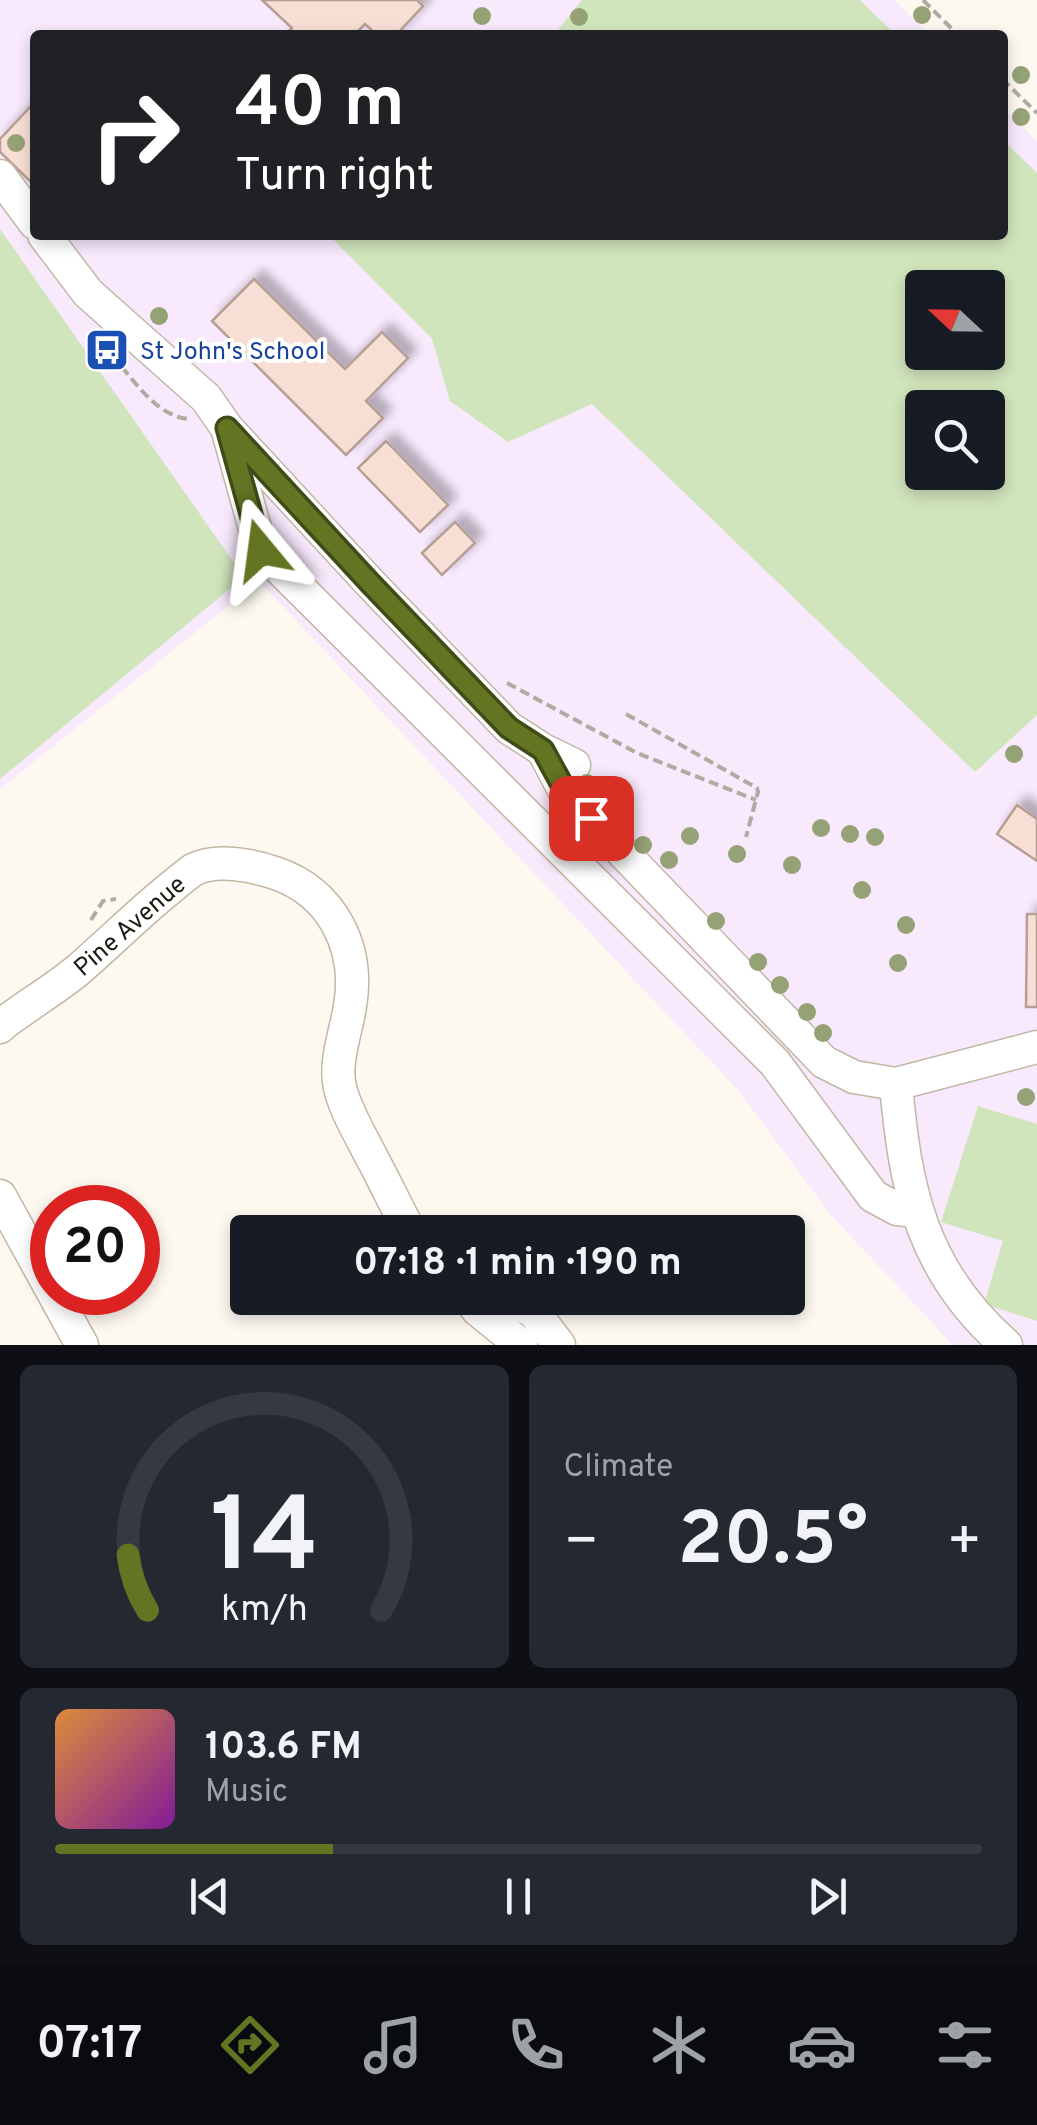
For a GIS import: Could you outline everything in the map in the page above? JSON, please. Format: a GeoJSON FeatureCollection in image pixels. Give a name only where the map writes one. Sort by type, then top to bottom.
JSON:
{"type":"FeatureCollection","features":[{"type":"Feature","properties":{"kind":"street"},"geometry":{"type":"LineString","coordinates":[[0,176],[30,216]]}},
{"type":"Feature","properties":{"kind":"street"},"geometry":{"type":"LineString","coordinates":[[48,240],[88,293],[209,400],[225,426],[509,728],[574,765]]}},
{"type":"Feature","properties":{"kind":"street"},"geometry":{"type":"LineString","coordinates":[[225,426],[261,550],[775,1063],[873,1196],[897,1209],[916,1212]]}},
{"type":"Feature","properties":{"kind":"street"},"geometry":{"type":"LineString","coordinates":[[543,750],[566,792],[824,1062],[854,1077],[896,1084],[1037,1047]]}},
{"type":"Feature","properties":{"kind":"street","name":"Pine Avenue"},"geometry":{"type":"LineString","coordinates":[[2,1025],[75,973],[194,870],[240,865],[268,870],[297,882],[326,906],[346,946],[352,997],[338,1063],[340,1089],[401,1215]]}},
{"type":"Feature","properties":{"kind":"street"},"geometry":{"type":"LineString","coordinates":[[896,1084],[903,1154],[916,1212],[937,1262],[982,1324],[1006,1345]]}},
{"type":"Feature","properties":{"kind":"street"},"geometry":{"type":"LineString","coordinates":[[0,1196],[82,1345]]}},
{"type":"Feature","properties":{"kind":"street"},"geometry":{"type":"LineString","coordinates":[[484,1315],[521,1345]]}},
{"type":"Feature","properties":{"kind":"street"},"geometry":{"type":"LineString","coordinates":[[536,1315],[560,1345]]}},
{"type":"Feature","properties":{"kind":"path"},"geometry":{"type":"LineString","coordinates":[[923,0],[953,30]]}},
{"type":"Feature","properties":{"kind":"path"},"geometry":{"type":"LineString","coordinates":[[1008,85],[1037,113]]}},
{"type":"Feature","properties":{"kind":"path"},"geometry":{"type":"LineString","coordinates":[[122,366],[170,414],[198,420],[212,431],[225,426]]}},
{"type":"Feature","properties":{"kind":"path"},"geometry":{"type":"LineString","coordinates":[[502,680],[637,753],[756,800]]}},
{"type":"Feature","properties":{"kind":"path"},"geometry":{"type":"LineString","coordinates":[[626,714],[756,788],[746,837]]}},
{"type":"Feature","properties":{"kind":"path"},"geometry":{"type":"LineString","coordinates":[[88,926],[100,904],[118,898]]}},
{"type":"Feature","properties":{"kind":"shaded area"},"geometry":{"type":"Polygon","coordinates":[[[0,0],[895,0],[925,30],[30,30],[30,240],[1008,240],[1008,113],[1037,141],[1037,1345],[953,1345],[830,1214],[738,1090],[259,581],[0,789],[0,0]]]}},
{"type":"Feature","properties":{"kind":"green space"},"geometry":{"type":"Polygon","coordinates":[[[582,0],[860,0],[891,30],[558,30],[582,0]]]}},
{"type":"Feature","properties":{"kind":"green space"},"geometry":{"type":"Polygon","coordinates":[[[1008,145],[1037,173],[1037,715],[975,772],[592,404],[508,442],[450,401],[432,339],[334,240],[1008,240],[1008,145]]]}},
{"type":"Feature","properties":{"kind":"green space"},"geometry":{"type":"Polygon","coordinates":[[[0,229],[244,577],[0,779],[0,229]]]}},
{"type":"Feature","properties":{"kind":"green space"},"geometry":{"type":"Polygon","coordinates":[[[978,1106],[1037,1124],[1037,1321],[984,1304],[1003,1241],[941,1222],[978,1106]]]}},
{"type":"Feature","properties":{"kind":"building"},"geometry":{"type":"Polygon","coordinates":[[[262,0],[417,0],[423,6],[401,30],[372,30],[365,24],[359,30],[292,28],[262,0]]]}},
{"type":"Feature","properties":{"kind":"building"},"geometry":{"type":"Polygon","coordinates":[[[30,107],[30,181],[0,152],[0,139],[30,107]]]}},
{"type":"Feature","properties":{"kind":"building"},"geometry":{"type":"Polygon","coordinates":[[[254,279],[345,369],[382,332],[408,358],[366,401],[383,418],[346,455],[212,321],[254,279]]]}},
{"type":"Feature","properties":{"kind":"building"},"geometry":{"type":"Polygon","coordinates":[[[386,441],[448,505],[420,532],[358,468],[386,441]]]}},
{"type":"Feature","properties":{"kind":"building"},"geometry":{"type":"Polygon","coordinates":[[[455,522],[475,543],[442,575],[422,553],[455,522]]]}},
{"type":"Feature","properties":{"kind":"building"},"geometry":{"type":"Polygon","coordinates":[[[1017,805],[1037,819],[1037,861],[997,834],[1017,805]]]}},
{"type":"Feature","properties":{"kind":"building"},"geometry":{"type":"Polygon","coordinates":[[[1027,914],[1037,914],[1037,1007],[1026,1007],[1027,914]]]}},
{"type":"Feature","properties":{"kind":"place","name":"St John's School"},"geometry":{"type":"Point","coordinates":[107,350]}},
{"type":"Feature","properties":{"kind":"route"},"geometry":{"type":"LineString","coordinates":[[261,550],[227,428],[509,728],[543,750],[566,792],[591,818]]}}]}
